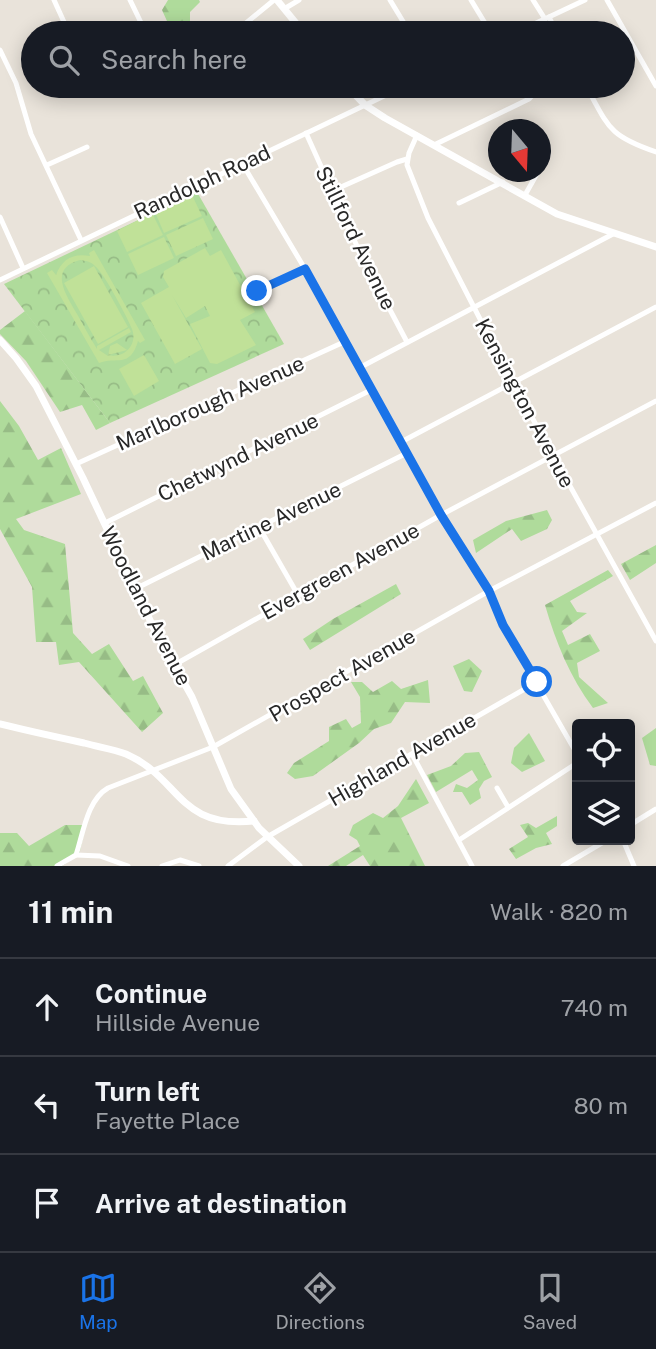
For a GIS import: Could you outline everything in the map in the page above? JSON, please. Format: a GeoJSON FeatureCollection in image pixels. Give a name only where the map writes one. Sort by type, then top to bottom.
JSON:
{"type":"FeatureCollection","features":[{"type":"Feature","properties":{"kind":"street"},"geometry":{"type":"LineString","coordinates":[[54,0],[64,21]]}},
{"type":"Feature","properties":{"kind":"street"},"geometry":{"type":"LineString","coordinates":[[130,0],[140,21]]}},
{"type":"Feature","properties":{"kind":"street"},"geometry":{"type":"LineString","coordinates":[[249,21],[275,0],[294,21]]}},
{"type":"Feature","properties":{"kind":"street"},"geometry":{"type":"LineString","coordinates":[[284,9],[299,0]]}},
{"type":"Feature","properties":{"kind":"street"},"geometry":{"type":"LineString","coordinates":[[390,0],[403,21]]}},
{"type":"Feature","properties":{"kind":"street"},"geometry":{"type":"LineString","coordinates":[[471,0],[484,21]]}},
{"type":"Feature","properties":{"kind":"street"},"geometry":{"type":"LineString","coordinates":[[533,0],[549,21]]}},
{"type":"Feature","properties":{"kind":"street"},"geometry":{"type":"LineString","coordinates":[[541,21],[585,0]]}},
{"type":"Feature","properties":{"kind":"street"},"geometry":{"type":"LineString","coordinates":[[607,0],[619,21]]}},
{"type":"Feature","properties":{"kind":"street"},"geometry":{"type":"LineString","coordinates":[[635,49],[656,86]]}},
{"type":"Feature","properties":{"kind":"street"},"geometry":{"type":"LineString","coordinates":[[0,50],[16,83],[31,134],[81,240]]}},
{"type":"Feature","properties":{"kind":"street"},"geometry":{"type":"LineString","coordinates":[[358,98],[365,105],[488,173]]}},
{"type":"Feature","properties":{"kind":"street","name":"Randolph Road"},"geometry":{"type":"LineString","coordinates":[[0,280],[379,98]]}},
{"type":"Feature","properties":{"kind":"street"},"geometry":{"type":"LineString","coordinates":[[436,144],[530,98]]}},
{"type":"Feature","properties":{"kind":"street"},"geometry":{"type":"LineString","coordinates":[[593,98],[612,130],[629,143],[656,152]]}},
{"type":"Feature","properties":{"kind":"street","name":"Stillford Avenue"},"geometry":{"type":"LineString","coordinates":[[306,133],[361,255],[407,342]]}},
{"type":"Feature","properties":{"kind":"street"},"geometry":{"type":"LineString","coordinates":[[332,191],[407,159],[417,135]]}},
{"type":"Feature","properties":{"kind":"street"},"geometry":{"type":"LineString","coordinates":[[47,165],[87,146]]}},
{"type":"Feature","properties":{"kind":"street","name":"Kensington Avenue"},"geometry":{"type":"LineString","coordinates":[[407,159],[410,176],[428,218],[512,382],[656,641]]}},
{"type":"Feature","properties":{"kind":"street"},"geometry":{"type":"LineString","coordinates":[[242,163],[305,269],[441,515],[489,591],[503,625],[572,745]]}},
{"type":"Feature","properties":{"kind":"street"},"geometry":{"type":"LineString","coordinates":[[459,203],[503,182],[557,214],[656,247]]}},
{"type":"Feature","properties":{"kind":"street"},"geometry":{"type":"LineString","coordinates":[[525,195],[532,182]]}},
{"type":"Feature","properties":{"kind":"street"},"geometry":{"type":"LineString","coordinates":[[0,217],[23,268]]}},
{"type":"Feature","properties":{"kind":"street"},"geometry":{"type":"LineString","coordinates":[[359,368],[613,234]]}},
{"type":"Feature","properties":{"kind":"street"},"geometry":{"type":"LineString","coordinates":[[257,291],[305,269]]}},
{"type":"Feature","properties":{"kind":"street"},"geometry":{"type":"LineString","coordinates":[[401,442],[656,307]]}},
{"type":"Feature","properties":{"kind":"street","name":"Woodland Avenue"},"geometry":{"type":"LineString","coordinates":[[0,340],[28,373],[76,464],[135,589],[192,697],[231,789],[254,821],[299,866]]}},
{"type":"Feature","properties":{"kind":"street","name":"Marlborough Avenue"},"geometry":{"type":"LineString","coordinates":[[76,464],[344,342]]}},
{"type":"Feature","properties":{"kind":"street","name":"Chetwynd Avenue"},"geometry":{"type":"LineString","coordinates":[[104,523],[371,390]]}},
{"type":"Feature","properties":{"kind":"street","name":"Evergreen Avenue"},"geometry":{"type":"LineString","coordinates":[[174,665],[441,515],[656,401]]}},
{"type":"Feature","properties":{"kind":"street","name":"Martine Avenue"},"geometry":{"type":"LineString","coordinates":[[135,589],[407,453]]}},
{"type":"Feature","properties":{"kind":"street","name":"Prospect Avenue"},"geometry":{"type":"LineString","coordinates":[[76,855],[94,802],[101,792],[213,747],[489,591],[656,503]]}},
{"type":"Feature","properties":{"kind":"street"},"geometry":{"type":"LineString","coordinates":[[259,527],[298,595]]}},
{"type":"Feature","properties":{"kind":"street","name":"Highland Avenue"},"geometry":{"type":"LineString","coordinates":[[228,866],[268,836],[537,682]]}},
{"type":"Feature","properties":{"kind":"street"},"geometry":{"type":"LineString","coordinates":[[0,724],[121,752],[151,771],[196,812],[208,818],[231,823],[254,821]]}},
{"type":"Feature","properties":{"kind":"street"},"geometry":{"type":"LineString","coordinates":[[412,754],[472,866]]}},
{"type":"Feature","properties":{"kind":"street"},"geometry":{"type":"LineString","coordinates":[[459,840],[572,766]]}},
{"type":"Feature","properties":{"kind":"street"},"geometry":{"type":"LineString","coordinates":[[497,788],[508,807]]}},
{"type":"Feature","properties":{"kind":"street"},"geometry":{"type":"LineString","coordinates":[[635,822],[656,809]]}},
{"type":"Feature","properties":{"kind":"street"},"geometry":{"type":"LineString","coordinates":[[563,866],[598,845]]}},
{"type":"Feature","properties":{"kind":"street"},"geometry":{"type":"LineString","coordinates":[[625,845],[634,866]]}},
{"type":"Feature","properties":{"kind":"street"},"geometry":{"type":"LineString","coordinates":[[57,866],[76,855],[100,856],[128,866]]}},
{"type":"Feature","properties":{"kind":"street"},"geometry":{"type":"LineString","coordinates":[[573,859],[578,866]]}},
{"type":"Feature","properties":{"kind":"street"},"geometry":{"type":"LineString","coordinates":[[162,866],[180,860],[199,866]]}},
{"type":"Feature","properties":{"kind":"green space"},"geometry":{"type":"Polygon","coordinates":[[[168,0],[200,2],[190,12],[190,21],[167,21],[162,10],[168,0]]]}},
{"type":"Feature","properties":{"kind":"green space"},"geometry":{"type":"Polygon","coordinates":[[[197,192],[284,344],[110,423],[4,284],[197,192]]]}},
{"type":"Feature","properties":{"kind":"green space"},"geometry":{"type":"Polygon","coordinates":[[[192,195],[202,216],[164,233],[155,212],[192,195]]]}},
{"type":"Feature","properties":{"kind":"green space"},"geometry":{"type":"Polygon","coordinates":[[[152,213],[163,235],[127,252],[117,231],[152,213]]]}},
{"type":"Feature","properties":{"kind":"green space"},"geometry":{"type":"Polygon","coordinates":[[[203,218],[213,239],[176,256],[166,235],[203,218]]]}},
{"type":"Feature","properties":{"kind":"green space"},"geometry":{"type":"Polygon","coordinates":[[[164,237],[174,258],[138,275],[128,254],[164,237]]]}},
{"type":"Feature","properties":{"kind":"green space"},"geometry":{"type":"Polygon","coordinates":[[[205,248],[210,256],[221,250],[255,312],[240,320],[256,345],[217,364],[210,363],[190,324],[210,316],[205,306],[186,318],[172,295],[202,349],[175,364],[141,303],[169,287],[163,277],[164,271],[205,248]]]}},
{"type":"Feature","properties":{"kind":"green space"},"geometry":{"type":"Polygon","coordinates":[[[94,250],[145,340],[140,343],[138,341],[131,355],[122,360],[99,363],[47,273],[52,270],[56,275],[61,265],[69,258],[78,255],[90,256],[89,253],[94,250]],[[80,260],[64,270],[62,284],[65,291],[97,349],[97,346],[129,328],[131,332],[99,350],[108,356],[124,353],[133,340],[132,329],[99,270],[91,263],[80,260]]]}},
{"type":"Feature","properties":{"kind":"green space"},"geometry":{"type":"Polygon","coordinates":[[[94,266],[128,327],[98,344],[64,283],[94,266]]]}},
{"type":"Feature","properties":{"kind":"green space"},"geometry":{"type":"Polygon","coordinates":[[[25,311],[110,423],[96,430],[82,405],[60,412],[26,361],[0,334],[0,330],[25,311]]]}},
{"type":"Feature","properties":{"kind":"green space"},"geometry":{"type":"Polygon","coordinates":[[[117,343],[127,350],[108,355],[110,346],[117,343]]]}},
{"type":"Feature","properties":{"kind":"green space"},"geometry":{"type":"Polygon","coordinates":[[[144,355],[159,381],[134,396],[119,369],[144,355]]]}},
{"type":"Feature","properties":{"kind":"green space"},"geometry":{"type":"Polygon","coordinates":[[[0,401],[19,426],[38,460],[61,448],[81,494],[16,519],[24,530],[65,544],[73,633],[92,654],[109,644],[133,681],[143,676],[163,713],[142,732],[79,662],[59,665],[56,642],[36,642],[32,587],[0,529],[0,401]]]}},
{"type":"Feature","properties":{"kind":"green space"},"geometry":{"type":"Polygon","coordinates":[[[547,510],[552,520],[547,529],[521,541],[512,529],[476,553],[473,540],[506,521],[547,510]]]}},
{"type":"Feature","properties":{"kind":"green space"},"geometry":{"type":"Polygon","coordinates":[[[656,545],[656,563],[630,580],[621,564],[656,545]]]}},
{"type":"Feature","properties":{"kind":"green space"},"geometry":{"type":"Polygon","coordinates":[[[608,570],[613,576],[570,601],[577,612],[587,613],[562,631],[568,645],[590,634],[600,651],[577,663],[579,677],[608,703],[593,708],[564,659],[545,605],[608,570]]]}},
{"type":"Feature","properties":{"kind":"green space"},"geometry":{"type":"Polygon","coordinates":[[[396,584],[401,594],[310,650],[303,639],[396,584]]]}},
{"type":"Feature","properties":{"kind":"green space"},"geometry":{"type":"Polygon","coordinates":[[[469,659],[482,671],[472,692],[464,691],[453,666],[469,659]]]}},
{"type":"Feature","properties":{"kind":"green space"},"geometry":{"type":"Polygon","coordinates":[[[428,680],[430,703],[405,702],[391,723],[374,729],[313,776],[295,779],[287,773],[294,763],[329,741],[329,727],[346,719],[352,728],[361,723],[360,697],[351,682],[362,682],[373,692],[392,681],[401,689],[428,680]]]}},
{"type":"Feature","properties":{"kind":"green space"},"geometry":{"type":"Polygon","coordinates":[[[656,728],[656,766],[650,765],[642,738],[656,728]]]}},
{"type":"Feature","properties":{"kind":"green space"},"geometry":{"type":"Polygon","coordinates":[[[529,733],[545,761],[522,772],[511,763],[514,748],[529,733]]]}},
{"type":"Feature","properties":{"kind":"green space"},"geometry":{"type":"Polygon","coordinates":[[[479,752],[492,777],[484,781],[479,789],[481,798],[470,805],[462,792],[453,792],[456,784],[467,788],[478,780],[472,770],[436,792],[427,775],[451,766],[465,753],[479,752]]]}},
{"type":"Feature","properties":{"kind":"green space"},"geometry":{"type":"Polygon","coordinates":[[[416,779],[429,803],[401,818],[425,866],[370,866],[363,855],[346,866],[328,866],[360,846],[357,840],[349,835],[353,825],[373,813],[383,818],[398,806],[416,779]]]}},
{"type":"Feature","properties":{"kind":"green space"},"geometry":{"type":"Polygon","coordinates":[[[557,816],[557,826],[546,833],[552,844],[536,848],[516,859],[509,849],[528,837],[520,825],[528,823],[536,828],[557,816]]]}},
{"type":"Feature","properties":{"kind":"green space"},"geometry":{"type":"Polygon","coordinates":[[[65,825],[86,825],[79,855],[62,866],[0,866],[0,833],[17,833],[29,846],[65,825]]]}},
{"type":"Feature","properties":{"kind":"route"},"geometry":{"type":"LineString","coordinates":[[257,291],[305,269],[441,515],[489,591],[503,625],[537,682]]}}]}
